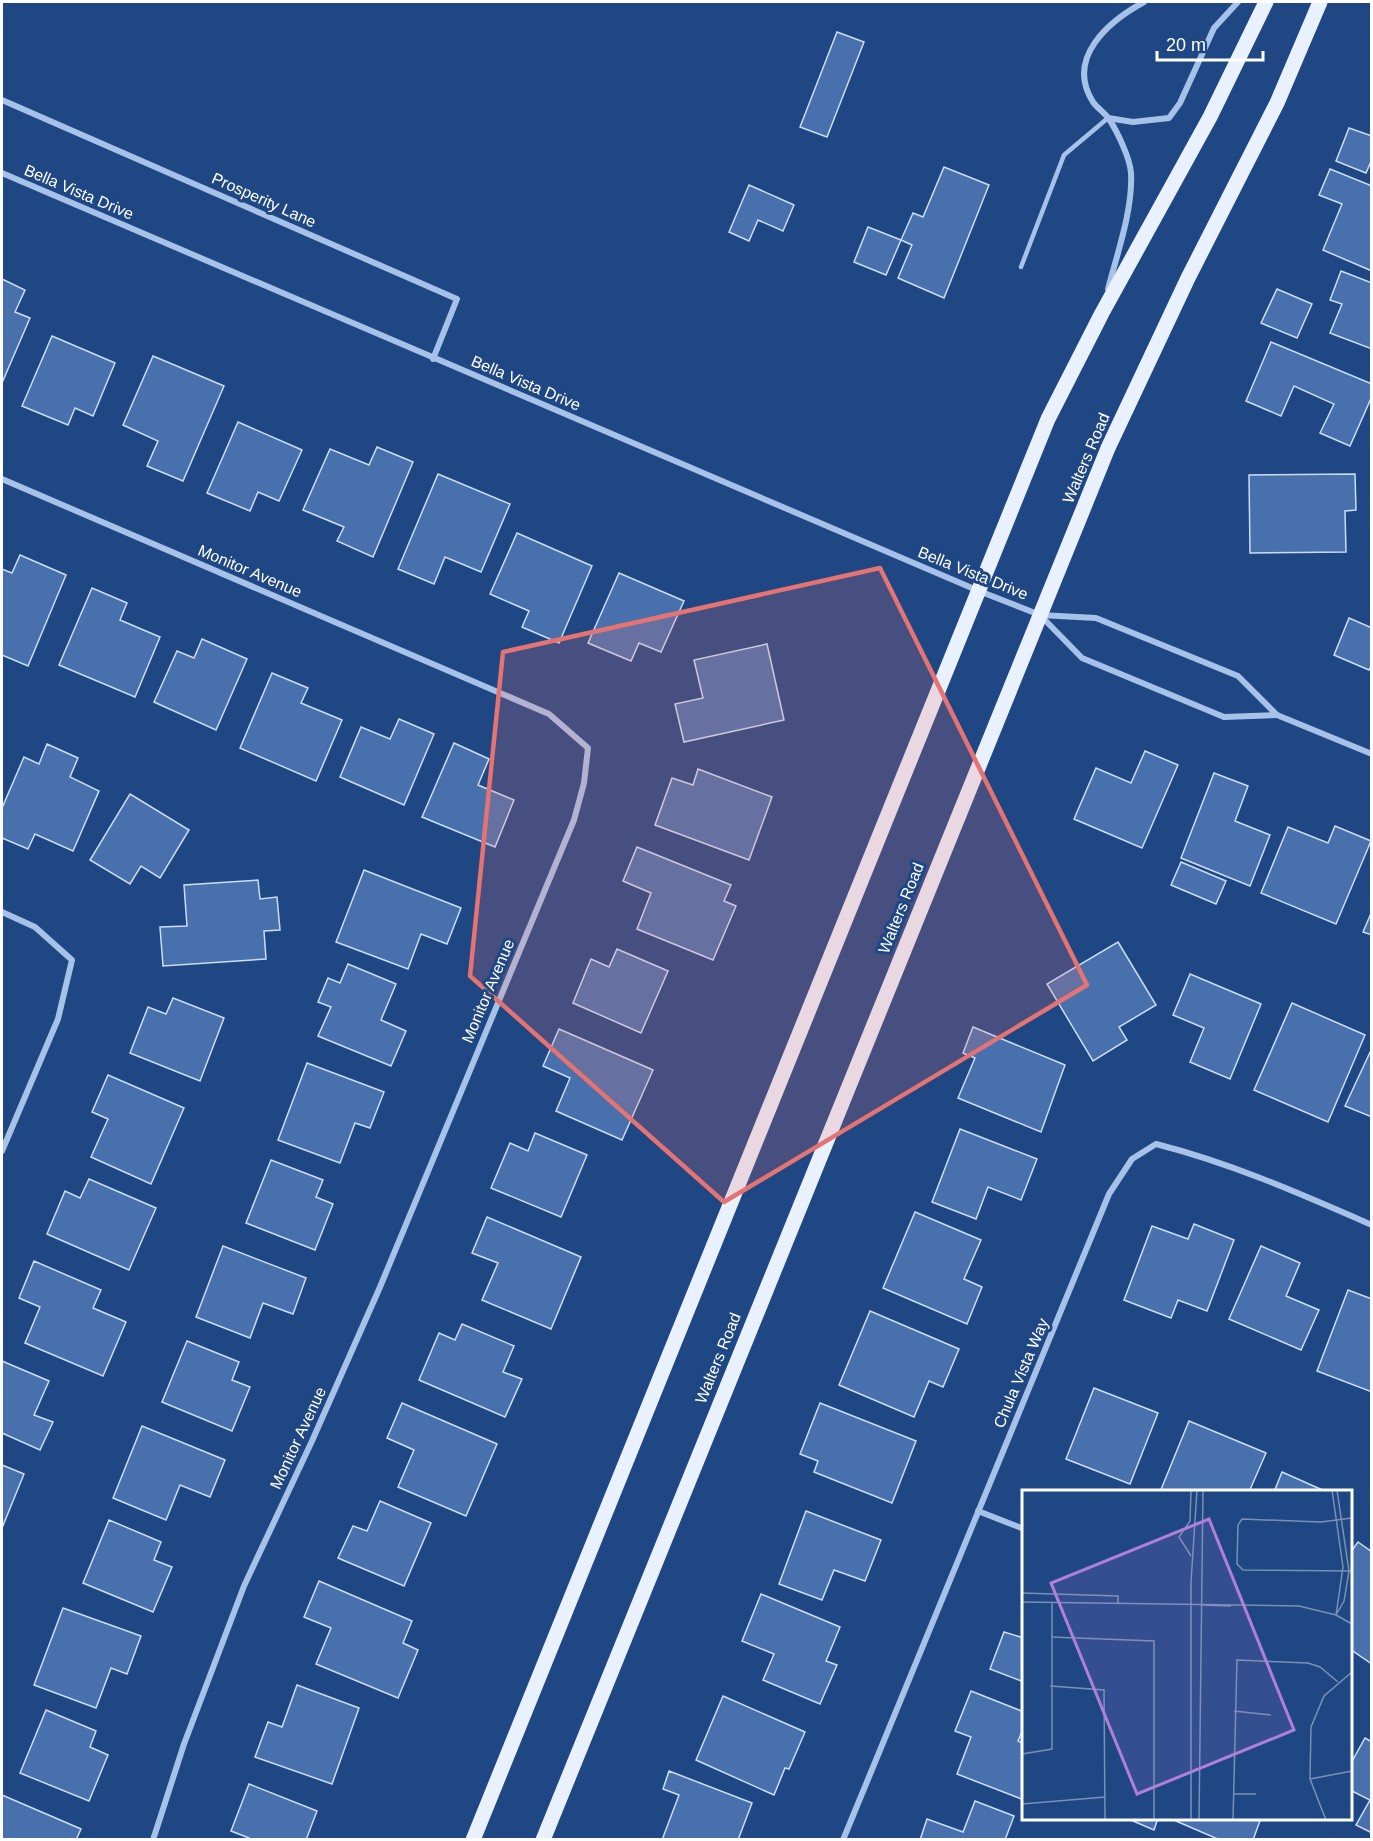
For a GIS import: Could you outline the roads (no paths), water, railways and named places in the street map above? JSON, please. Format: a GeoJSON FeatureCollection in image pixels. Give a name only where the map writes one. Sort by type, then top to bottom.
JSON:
{"type":"FeatureCollection","features":[{"type":"Feature","properties":{"kind":"main road"},"geometry":{"type":"LineString","coordinates":[[473,1839],[1048,419],[1102,313],[1210,117],[1266,2]]}},
{"type":"Feature","properties":{"kind":"main road","name":"Walters Road"},"geometry":{"type":"LineString","coordinates":[[543,1839],[1108,448],[1188,278],[1277,103],[1320,2]]}},
{"type":"Feature","properties":{"kind":"street"},"geometry":{"type":"LineString","coordinates":[[1102,313],[1129,204],[1131,171],[1121,142],[1108,118],[1094,103],[1085,85],[1086,62],[1093,43],[1107,27],[1144,2]]}},
{"type":"Feature","properties":{"kind":"street"},"geometry":{"type":"LineString","coordinates":[[1108,118],[1133,122],[1169,118],[1180,103],[1214,28],[1239,2]]}},
{"type":"Feature","properties":{"kind":"street","name":"Prosperity Lane"},"geometry":{"type":"LineString","coordinates":[[2,100],[457,299],[434,359]]}},
{"type":"Feature","properties":{"kind":"street","name":"Bella Vista Drive"},"geometry":{"type":"LineString","coordinates":[[2,173],[979,591],[1040,615],[1096,618],[1238,676],[1277,715],[1371,754]]}},
{"type":"Feature","properties":{"kind":"street","name":"Monitor Avenue"},"geometry":{"type":"LineString","coordinates":[[2,479],[549,714],[588,748],[585,783],[574,820],[380,1287],[312,1441],[244,1586],[184,1744],[153,1839]]}},
{"type":"Feature","properties":{"kind":"street","name":"Bella Vista Drive"},"geometry":{"type":"LineString","coordinates":[[1040,615],[1082,658],[1224,717],[1277,715]]}},
{"type":"Feature","properties":{"kind":"street"},"geometry":{"type":"LineString","coordinates":[[2,912],[35,927],[72,960],[57,1019],[2,1151]]}},
{"type":"Feature","properties":{"kind":"street","name":"Chula Vista Way"},"geometry":{"type":"LineString","coordinates":[[843,1839],[1109,1194],[1132,1159],[1156,1144],[1203,1156],[1306,1196],[1371,1225]]}},
{"type":"Feature","properties":{"kind":"street"},"geometry":{"type":"LineString","coordinates":[[978,1511],[1022,1529]]}},
{"type":"Feature","properties":{"kind":"lane"},"geometry":{"type":"LineString","coordinates":[[1021,267],[1064,156],[1108,118]]}}]}
